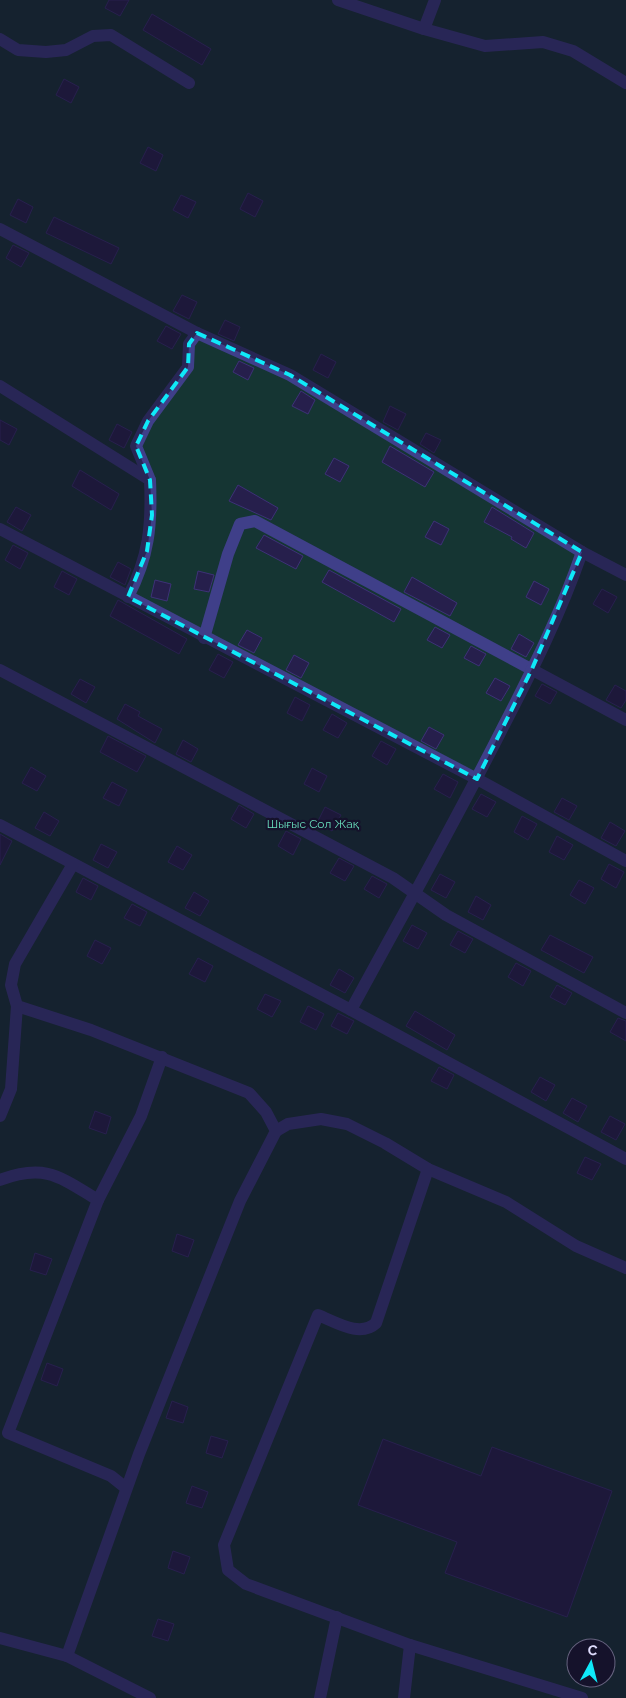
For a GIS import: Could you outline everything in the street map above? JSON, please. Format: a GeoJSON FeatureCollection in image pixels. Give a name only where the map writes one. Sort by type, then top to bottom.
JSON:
{"type":"FeatureCollection","features":[{"type":"Feature","properties":{"kind":"street"},"geometry":{"type":"LineString","coordinates":[[338,0],[424,29],[486,46],[543,42],[573,51],[626,83]]}},
{"type":"Feature","properties":{"kind":"street"},"geometry":{"type":"LineString","coordinates":[[424,29],[435,0]]}},
{"type":"Feature","properties":{"kind":"street"},"geometry":{"type":"LineString","coordinates":[[0,39],[18,50],[46,52],[66,50],[93,36],[111,35],[189,83]]}},
{"type":"Feature","properties":{"kind":"street"},"geometry":{"type":"LineString","coordinates":[[0,229],[196,333],[290,375],[582,552],[626,575]]}},
{"type":"Feature","properties":{"kind":"street"},"geometry":{"type":"LineString","coordinates":[[128,597],[141,574],[147,551],[152,515],[150,480],[136,446],[148,421],[188,367],[189,344],[196,333]]}},
{"type":"Feature","properties":{"kind":"street"},"geometry":{"type":"LineString","coordinates":[[0,386],[150,480]]}},
{"type":"Feature","properties":{"kind":"street"},"geometry":{"type":"LineString","coordinates":[[204,638],[228,554],[240,524],[255,522],[626,720]]}},
{"type":"Feature","properties":{"kind":"street"},"geometry":{"type":"LineString","coordinates":[[0,529],[204,638],[477,779],[626,861]]}},
{"type":"Feature","properties":{"kind":"street"},"geometry":{"type":"LineString","coordinates":[[351,1010],[477,779],[532,669],[570,586],[582,552]]}},
{"type":"Feature","properties":{"kind":"street"},"geometry":{"type":"LineString","coordinates":[[0,670],[393,878],[446,915],[626,1013]]}},
{"type":"Feature","properties":{"kind":"street"},"geometry":{"type":"LineString","coordinates":[[0,825],[351,1010],[626,1158]]}},
{"type":"Feature","properties":{"kind":"street"},"geometry":{"type":"LineString","coordinates":[[0,1116],[11,1089],[17,1006],[11,984],[15,964],[73,864]]}},
{"type":"Feature","properties":{"kind":"street"},"geometry":{"type":"LineString","coordinates":[[17,1006],[91,1030],[249,1093],[266,1112],[276,1131]]}},
{"type":"Feature","properties":{"kind":"street"},"geometry":{"type":"LineString","coordinates":[[126,1488],[111,1476],[4,1432],[98,1200],[141,1116],[162,1057]]}},
{"type":"Feature","properties":{"kind":"street"},"geometry":{"type":"LineString","coordinates":[[67,1656],[126,1488],[240,1201],[276,1131],[288,1124],[321,1119],[346,1124],[385,1143],[428,1170],[506,1202],[576,1246],[626,1268]]}},
{"type":"Feature","properties":{"kind":"street"},"geometry":{"type":"LineString","coordinates":[[428,1170],[376,1323],[370,1329],[359,1331],[318,1315],[224,1545],[228,1570],[246,1584],[410,1645],[582,1698]]}},
{"type":"Feature","properties":{"kind":"street"},"geometry":{"type":"LineString","coordinates":[[0,1180],[17,1174],[38,1171],[61,1177],[98,1200]]}},
{"type":"Feature","properties":{"kind":"street"},"geometry":{"type":"LineString","coordinates":[[320,1698],[337,1617]]}},
{"type":"Feature","properties":{"kind":"street"},"geometry":{"type":"LineString","coordinates":[[0,1638],[67,1656],[150,1698]]}},
{"type":"Feature","properties":{"kind":"street"},"geometry":{"type":"LineString","coordinates":[[404,1698],[410,1645]]}},
{"type":"Feature","properties":{"kind":"highlighted area"},"geometry":{"type":"Polygon","coordinates":[[[197,333],[290,375],[582,552],[532,669],[477,779],[128,597],[147,551],[152,515],[150,480],[136,446],[148,421],[188,367],[189,344],[197,333]]]}},
{"type":"Feature","properties":{"kind":"green space","name":"Шығыс Сол Жақ"},"geometry":{"type":"Polygon","coordinates":[[[0,0],[626,0],[626,1698],[0,1698],[0,0]]]}},
{"type":"Feature","properties":{"kind":"building"},"geometry":{"type":"Polygon","coordinates":[[[109,0],[129,0],[120,16],[105,8],[109,0]]]}},
{"type":"Feature","properties":{"kind":"building"},"geometry":{"type":"Polygon","coordinates":[[[152,14],[211,49],[202,65],[143,30],[152,14]]]}},
{"type":"Feature","properties":{"kind":"building"},"geometry":{"type":"Polygon","coordinates":[[[64,79],[79,87],[71,103],[56,95],[64,79]]]}},
{"type":"Feature","properties":{"kind":"building"},"geometry":{"type":"Polygon","coordinates":[[[148,147],[163,155],[156,171],[140,163],[148,147]]]}},
{"type":"Feature","properties":{"kind":"building"},"geometry":{"type":"Polygon","coordinates":[[[248,193],[263,201],[255,217],[240,209],[248,193]]]}},
{"type":"Feature","properties":{"kind":"building"},"geometry":{"type":"Polygon","coordinates":[[[181,195],[196,202],[188,218],[173,210],[181,195]]]}},
{"type":"Feature","properties":{"kind":"building"},"geometry":{"type":"Polygon","coordinates":[[[18,199],[33,207],[26,223],[10,215],[18,199]]]}},
{"type":"Feature","properties":{"kind":"building"},"geometry":{"type":"Polygon","coordinates":[[[54,217],[119,248],[111,264],[46,233],[54,217]]]}},
{"type":"Feature","properties":{"kind":"building"},"geometry":{"type":"Polygon","coordinates":[[[13,245],[29,253],[21,267],[6,258],[13,245]]]}},
{"type":"Feature","properties":{"kind":"building"},"geometry":{"type":"Polygon","coordinates":[[[182,295],[197,302],[189,319],[173,311],[182,295]]]}},
{"type":"Feature","properties":{"kind":"building"},"geometry":{"type":"Polygon","coordinates":[[[225,320],[240,327],[234,341],[218,334],[225,320]]]}},
{"type":"Feature","properties":{"kind":"building"},"geometry":{"type":"Polygon","coordinates":[[[166,326],[181,334],[172,349],[157,341],[166,326]]]}},
{"type":"Feature","properties":{"kind":"building"},"geometry":{"type":"Polygon","coordinates":[[[321,354],[336,362],[328,378],[313,370],[321,354]]]}},
{"type":"Feature","properties":{"kind":"building"},"geometry":{"type":"Polygon","coordinates":[[[239,361],[254,368],[248,380],[233,372],[239,361]]]}},
{"type":"Feature","properties":{"kind":"building"},"geometry":{"type":"Polygon","coordinates":[[[301,391],[315,400],[308,414],[292,406],[301,391]]]}},
{"type":"Feature","properties":{"kind":"building"},"geometry":{"type":"Polygon","coordinates":[[[390,406],[406,414],[398,430],[383,422],[390,406]]]}},
{"type":"Feature","properties":{"kind":"building"},"geometry":{"type":"Polygon","coordinates":[[[0,420],[17,429],[9,445],[0,440],[0,420]]]}},
{"type":"Feature","properties":{"kind":"building"},"geometry":{"type":"Polygon","coordinates":[[[117,424],[132,432],[124,448],[109,440],[117,424]]]}},
{"type":"Feature","properties":{"kind":"building"},"geometry":{"type":"Polygon","coordinates":[[[426,433],[441,440],[434,453],[420,444],[426,433]]]}},
{"type":"Feature","properties":{"kind":"building"},"geometry":{"type":"Polygon","coordinates":[[[390,446],[434,472],[425,487],[382,462],[390,446]]]}},
{"type":"Feature","properties":{"kind":"building"},"geometry":{"type":"Polygon","coordinates":[[[334,458],[349,466],[340,482],[325,474],[334,458]]]}},
{"type":"Feature","properties":{"kind":"building"},"geometry":{"type":"Polygon","coordinates":[[[80,470],[119,494],[111,510],[72,486],[80,470]]]}},
{"type":"Feature","properties":{"kind":"building"},"geometry":{"type":"Polygon","coordinates":[[[238,485],[278,508],[271,520],[229,501],[238,485]]]}},
{"type":"Feature","properties":{"kind":"building"},"geometry":{"type":"Polygon","coordinates":[[[16,507],[31,515],[22,531],[7,522],[16,507]]]}},
{"type":"Feature","properties":{"kind":"building"},"geometry":{"type":"Polygon","coordinates":[[[492,507],[534,533],[526,548],[511,539],[512,537],[484,522],[492,507]]]}},
{"type":"Feature","properties":{"kind":"building"},"geometry":{"type":"Polygon","coordinates":[[[434,521],[449,529],[441,545],[425,537],[434,521]]]}},
{"type":"Feature","properties":{"kind":"building"},"geometry":{"type":"Polygon","coordinates":[[[264,535],[303,556],[296,569],[256,548],[264,535]]]}},
{"type":"Feature","properties":{"kind":"building"},"geometry":{"type":"Polygon","coordinates":[[[13,545],[28,553],[20,569],[5,560],[13,545]]]}},
{"type":"Feature","properties":{"kind":"building"},"geometry":{"type":"Polygon","coordinates":[[[118,562],[131,569],[125,585],[110,577],[118,562]]]}},
{"type":"Feature","properties":{"kind":"building"},"geometry":{"type":"Polygon","coordinates":[[[329,570],[401,609],[394,622],[322,582],[329,570]]]}},
{"type":"Feature","properties":{"kind":"building"},"geometry":{"type":"Polygon","coordinates":[[[62,571],[77,579],[69,595],[54,587],[62,571]]]}},
{"type":"Feature","properties":{"kind":"building"},"geometry":{"type":"Polygon","coordinates":[[[198,571],[214,575],[209,592],[194,589],[198,571]]]}},
{"type":"Feature","properties":{"kind":"building"},"geometry":{"type":"Polygon","coordinates":[[[412,577],[457,603],[450,616],[404,592],[412,577]]]}},
{"type":"Feature","properties":{"kind":"building"},"geometry":{"type":"Polygon","coordinates":[[[155,580],[171,584],[167,601],[151,597],[155,580]]]}},
{"type":"Feature","properties":{"kind":"building"},"geometry":{"type":"Polygon","coordinates":[[[534,581],[549,589],[541,605],[526,597],[534,581]]]}},
{"type":"Feature","properties":{"kind":"building"},"geometry":{"type":"Polygon","coordinates":[[[602,589],[617,597],[608,613],[593,604],[602,589]]]}},
{"type":"Feature","properties":{"kind":"building"},"geometry":{"type":"Polygon","coordinates":[[[118,600],[187,639],[179,654],[110,616],[118,600]]]}},
{"type":"Feature","properties":{"kind":"building"},"geometry":{"type":"Polygon","coordinates":[[[435,627],[450,635],[442,648],[427,640],[435,627]]]}},
{"type":"Feature","properties":{"kind":"building"},"geometry":{"type":"Polygon","coordinates":[[[247,630],[262,638],[254,653],[238,645],[247,630]]]}},
{"type":"Feature","properties":{"kind":"building"},"geometry":{"type":"Polygon","coordinates":[[[519,634],[534,643],[526,657],[511,649],[519,634]]]}},
{"type":"Feature","properties":{"kind":"building"},"geometry":{"type":"Polygon","coordinates":[[[471,646],[486,654],[479,666],[464,658],[471,646]]]}},
{"type":"Feature","properties":{"kind":"building"},"geometry":{"type":"Polygon","coordinates":[[[218,654],[233,662],[224,678],[209,670],[218,654]]]}},
{"type":"Feature","properties":{"kind":"building"},"geometry":{"type":"Polygon","coordinates":[[[294,655],[309,663],[301,678],[286,670],[294,655]]]}},
{"type":"Feature","properties":{"kind":"building"},"geometry":{"type":"Polygon","coordinates":[[[495,678],[510,686],[501,701],[486,693],[495,678]]]}},
{"type":"Feature","properties":{"kind":"building"},"geometry":{"type":"Polygon","coordinates":[[[80,679],[95,687],[86,703],[71,694],[80,679]]]}},
{"type":"Feature","properties":{"kind":"building"},"geometry":{"type":"Polygon","coordinates":[[[542,684],[557,692],[550,704],[535,696],[542,684]]]}},
{"type":"Feature","properties":{"kind":"building"},"geometry":{"type":"Polygon","coordinates":[[[615,685],[626,691],[626,700],[621,708],[606,700],[615,685]]]}},
{"type":"Feature","properties":{"kind":"building"},"geometry":{"type":"Polygon","coordinates":[[[295,697],[310,705],[302,721],[287,713],[295,697]]]}},
{"type":"Feature","properties":{"kind":"building"},"geometry":{"type":"Polygon","coordinates":[[[125,704],[140,712],[138,716],[162,729],[155,743],[117,719],[125,704]]]}},
{"type":"Feature","properties":{"kind":"building"},"geometry":{"type":"Polygon","coordinates":[[[332,714],[347,723],[338,738],[323,730],[332,714]]]}},
{"type":"Feature","properties":{"kind":"building"},"geometry":{"type":"Polygon","coordinates":[[[429,727],[444,735],[436,749],[421,741],[429,727]]]}},
{"type":"Feature","properties":{"kind":"building"},"geometry":{"type":"Polygon","coordinates":[[[108,736],[146,756],[137,772],[100,752],[108,736]]]}},
{"type":"Feature","properties":{"kind":"building"},"geometry":{"type":"Polygon","coordinates":[[[183,740],[198,749],[191,762],[176,754],[183,740]]]}},
{"type":"Feature","properties":{"kind":"building"},"geometry":{"type":"Polygon","coordinates":[[[381,741],[396,749],[387,765],[372,756],[381,741]]]}},
{"type":"Feature","properties":{"kind":"building"},"geometry":{"type":"Polygon","coordinates":[[[31,767],[46,776],[37,791],[22,783],[31,767]]]}},
{"type":"Feature","properties":{"kind":"building"},"geometry":{"type":"Polygon","coordinates":[[[312,768],[327,776],[319,792],[304,784],[312,768]]]}},
{"type":"Feature","properties":{"kind":"building"},"geometry":{"type":"Polygon","coordinates":[[[443,774],[458,782],[450,798],[434,789],[443,774]]]}},
{"type":"Feature","properties":{"kind":"building"},"geometry":{"type":"Polygon","coordinates":[[[112,782],[127,790],[119,806],[103,798],[112,782]]]}},
{"type":"Feature","properties":{"kind":"building"},"geometry":{"type":"Polygon","coordinates":[[[481,794],[496,802],[487,817],[472,809],[481,794]]]}},
{"type":"Feature","properties":{"kind":"building"},"geometry":{"type":"Polygon","coordinates":[[[562,798],[577,806],[569,820],[554,812],[562,798]]]}},
{"type":"Feature","properties":{"kind":"building"},"geometry":{"type":"Polygon","coordinates":[[[239,805],[254,814],[246,828],[231,819],[239,805]]]}},
{"type":"Feature","properties":{"kind":"building"},"geometry":{"type":"Polygon","coordinates":[[[325,807],[341,815],[332,831],[317,823],[325,807]]]}},
{"type":"Feature","properties":{"kind":"building"},"geometry":{"type":"Polygon","coordinates":[[[44,812],[59,821],[50,836],[35,828],[44,812]]]}},
{"type":"Feature","properties":{"kind":"building"},"geometry":{"type":"Polygon","coordinates":[[[522,816],[537,824],[528,840],[514,832],[522,816]]]}},
{"type":"Feature","properties":{"kind":"building"},"geometry":{"type":"Polygon","coordinates":[[[610,822],[625,831],[616,846],[601,838],[610,822]]]}},
{"type":"Feature","properties":{"kind":"building"},"geometry":{"type":"Polygon","coordinates":[[[286,831],[301,839],[293,855],[278,846],[286,831]]]}},
{"type":"Feature","properties":{"kind":"building"},"geometry":{"type":"Polygon","coordinates":[[[0,834],[12,841],[0,865],[0,834]]]}},
{"type":"Feature","properties":{"kind":"building"},"geometry":{"type":"Polygon","coordinates":[[[557,836],[573,845],[564,860],[549,852],[557,836]]]}},
{"type":"Feature","properties":{"kind":"building"},"geometry":{"type":"Polygon","coordinates":[[[101,844],[117,852],[108,868],[93,860],[101,844]]]}},
{"type":"Feature","properties":{"kind":"building"},"geometry":{"type":"Polygon","coordinates":[[[177,846],[192,855],[183,870],[168,862],[177,846]]]}},
{"type":"Feature","properties":{"kind":"building"},"geometry":{"type":"Polygon","coordinates":[[[339,858],[354,866],[345,881],[330,873],[339,858]]]}},
{"type":"Feature","properties":{"kind":"building"},"geometry":{"type":"Polygon","coordinates":[[[609,864],[624,872],[616,888],[601,879],[609,864]]]}},
{"type":"Feature","properties":{"kind":"building"},"geometry":{"type":"Polygon","coordinates":[[[440,874],[455,882],[446,898],[431,890],[440,874]]]}},
{"type":"Feature","properties":{"kind":"building"},"geometry":{"type":"Polygon","coordinates":[[[372,876],[387,884],[379,898],[364,889],[372,876]]]}},
{"type":"Feature","properties":{"kind":"building"},"geometry":{"type":"Polygon","coordinates":[[[83,878],[98,886],[91,900],[76,892],[83,878]]]}},
{"type":"Feature","properties":{"kind":"building"},"geometry":{"type":"Polygon","coordinates":[[[579,880],[594,888],[585,904],[570,895],[579,880]]]}},
{"type":"Feature","properties":{"kind":"building"},"geometry":{"type":"Polygon","coordinates":[[[194,892],[209,901],[200,916],[185,908],[194,892]]]}},
{"type":"Feature","properties":{"kind":"building"},"geometry":{"type":"Polygon","coordinates":[[[476,896],[491,905],[483,920],[468,912],[476,896]]]}},
{"type":"Feature","properties":{"kind":"building"},"geometry":{"type":"Polygon","coordinates":[[[132,904],[147,912],[140,926],[124,918],[132,904]]]}},
{"type":"Feature","properties":{"kind":"building"},"geometry":{"type":"Polygon","coordinates":[[[412,925],[427,933],[418,949],[403,941],[412,925]]]}},
{"type":"Feature","properties":{"kind":"building"},"geometry":{"type":"Polygon","coordinates":[[[458,931],[473,939],[465,953],[450,945],[458,931]]]}},
{"type":"Feature","properties":{"kind":"building"},"geometry":{"type":"Polygon","coordinates":[[[550,935],[593,957],[584,973],[541,950],[550,935]]]}},
{"type":"Feature","properties":{"kind":"building"},"geometry":{"type":"Polygon","coordinates":[[[95,940],[111,948],[102,964],[87,956],[95,940]]]}},
{"type":"Feature","properties":{"kind":"building"},"geometry":{"type":"Polygon","coordinates":[[[198,958],[213,966],[205,982],[189,974],[198,958]]]}},
{"type":"Feature","properties":{"kind":"building"},"geometry":{"type":"Polygon","coordinates":[[[516,963],[531,971],[523,986],[508,977],[516,963]]]}},
{"type":"Feature","properties":{"kind":"building"},"geometry":{"type":"Polygon","coordinates":[[[339,969],[354,978],[345,993],[330,985],[339,969]]]}},
{"type":"Feature","properties":{"kind":"building"},"geometry":{"type":"Polygon","coordinates":[[[557,985],[572,993],[565,1005],[550,997],[557,985]]]}},
{"type":"Feature","properties":{"kind":"building"},"geometry":{"type":"Polygon","coordinates":[[[265,994],[281,1001],[272,1017],[257,1009],[265,994]]]}},
{"type":"Feature","properties":{"kind":"building"},"geometry":{"type":"Polygon","coordinates":[[[308,1006],[324,1014],[316,1030],[300,1022],[308,1006]]]}},
{"type":"Feature","properties":{"kind":"building"},"geometry":{"type":"Polygon","coordinates":[[[415,1011],[455,1035],[447,1050],[406,1026],[415,1011]]]}},
{"type":"Feature","properties":{"kind":"building"},"geometry":{"type":"Polygon","coordinates":[[[338,1013],[354,1021],[347,1034],[331,1026],[338,1013]]]}},
{"type":"Feature","properties":{"kind":"building"},"geometry":{"type":"Polygon","coordinates":[[[618,1018],[626,1021],[626,1041],[610,1032],[618,1018]]]}},
{"type":"Feature","properties":{"kind":"building"},"geometry":{"type":"Polygon","coordinates":[[[439,1067],[454,1075],[447,1089],[431,1081],[439,1067]]]}},
{"type":"Feature","properties":{"kind":"building"},"geometry":{"type":"Polygon","coordinates":[[[540,1077],[555,1085],[546,1101],[531,1092],[540,1077]]]}},
{"type":"Feature","properties":{"kind":"building"},"geometry":{"type":"Polygon","coordinates":[[[572,1098],[587,1106],[578,1122],[563,1113],[572,1098]]]}},
{"type":"Feature","properties":{"kind":"building"},"geometry":{"type":"Polygon","coordinates":[[[95,1111],[111,1117],[106,1134],[89,1128],[95,1111]]]}},
{"type":"Feature","properties":{"kind":"building"},"geometry":{"type":"Polygon","coordinates":[[[610,1116],[625,1124],[616,1140],[601,1132],[610,1116]]]}},
{"type":"Feature","properties":{"kind":"building"},"geometry":{"type":"Polygon","coordinates":[[[585,1157],[601,1164],[592,1180],[577,1173],[585,1157]]]}},
{"type":"Feature","properties":{"kind":"building"},"geometry":{"type":"Polygon","coordinates":[[[177,1234],[194,1240],[188,1257],[172,1251],[177,1234]]]}},
{"type":"Feature","properties":{"kind":"building"},"geometry":{"type":"Polygon","coordinates":[[[35,1253],[52,1259],[46,1275],[30,1270],[35,1253]]]}},
{"type":"Feature","properties":{"kind":"building"},"geometry":{"type":"Polygon","coordinates":[[[47,1363],[63,1369],[57,1386],[41,1380],[47,1363]]]}},
{"type":"Feature","properties":{"kind":"building"},"geometry":{"type":"Polygon","coordinates":[[[172,1401],[188,1407],[183,1423],[166,1418],[172,1401]]]}},
{"type":"Feature","properties":{"kind":"building"},"geometry":{"type":"Polygon","coordinates":[[[211,1436],[228,1441],[222,1458],[206,1453],[211,1436]]]}},
{"type":"Feature","properties":{"kind":"building"},"geometry":{"type":"Polygon","coordinates":[[[383,1439],[481,1476],[492,1447],[612,1491],[567,1617],[445,1573],[457,1542],[358,1505],[383,1439]]]}},
{"type":"Feature","properties":{"kind":"building"},"geometry":{"type":"Polygon","coordinates":[[[192,1486],[208,1492],[202,1508],[186,1503],[192,1486]]]}},
{"type":"Feature","properties":{"kind":"building"},"geometry":{"type":"Polygon","coordinates":[[[173,1551],[190,1557],[184,1574],[168,1568],[173,1551]]]}},
{"type":"Feature","properties":{"kind":"building"},"geometry":{"type":"Polygon","coordinates":[[[158,1619],[174,1624],[168,1641],[152,1636],[158,1619]]]}}]}
